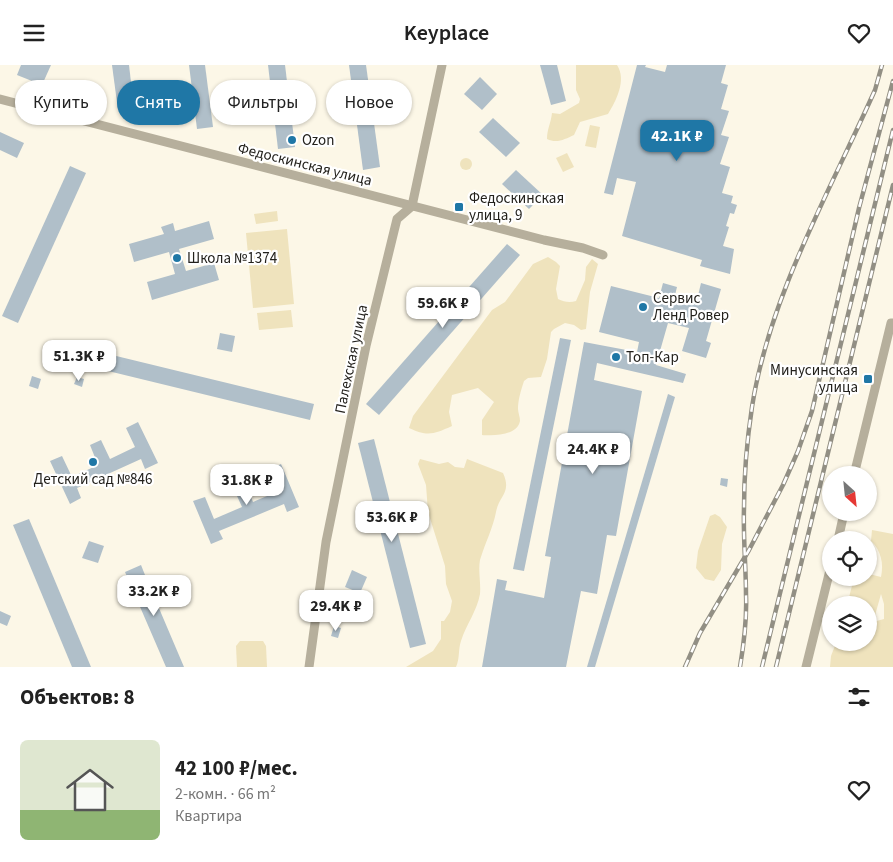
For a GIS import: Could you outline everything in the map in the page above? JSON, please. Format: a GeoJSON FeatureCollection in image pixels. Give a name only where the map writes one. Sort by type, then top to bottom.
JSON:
{"type":"FeatureCollection","features":[{"type":"Feature","properties":{"kind":"street"},"geometry":{"type":"LineString","coordinates":[[412,206],[442,65]]}},
{"type":"Feature","properties":{"kind":"street","name":"Федоскинская улица"},"geometry":{"type":"LineString","coordinates":[[0,99],[604,255]]}},
{"type":"Feature","properties":{"kind":"street","name":"Палехская улица"},"geometry":{"type":"LineString","coordinates":[[309,667],[326,542],[366,346],[397,219],[412,206]]}},
{"type":"Feature","properties":{"kind":"street"},"geometry":{"type":"LineString","coordinates":[[856,466],[892,323]]}},
{"type":"Feature","properties":{"kind":"street"},"geometry":{"type":"LineString","coordinates":[[806,667],[826,586]]}},
{"type":"Feature","properties":{"kind":"shaded area"},"geometry":{"type":"Polygon","coordinates":[[[576,65],[617,65],[620,71],[621,84],[614,103],[608,114],[580,122],[574,135],[561,140],[547,139],[552,113],[560,114],[579,103],[580,99],[576,90],[576,65]]]}},
{"type":"Feature","properties":{"kind":"shaded area"},"geometry":{"type":"Polygon","coordinates":[[[590,125],[600,127],[596,148],[585,146],[590,125]]]}},
{"type":"Feature","properties":{"kind":"shaded area"},"geometry":{"type":"Polygon","coordinates":[[[567,153],[574,167],[563,172],[556,158],[567,153]]]}},
{"type":"Feature","properties":{"kind":"shaded area"},"geometry":{"type":"Polygon","coordinates":[[[468,158],[471,159],[471,169],[464,170],[461,169],[460,162],[461,159],[468,158]]]}},
{"type":"Feature","properties":{"kind":"shaded area"},"geometry":{"type":"Polygon","coordinates":[[[277,211],[278,221],[256,224],[254,214],[277,211]]]}},
{"type":"Feature","properties":{"kind":"shaded area"},"geometry":{"type":"Polygon","coordinates":[[[287,229],[294,304],[253,308],[246,233],[287,229]]]}},
{"type":"Feature","properties":{"kind":"shaded area"},"geometry":{"type":"Polygon","coordinates":[[[548,257],[560,266],[556,289],[558,299],[567,302],[576,301],[585,280],[586,267],[592,259],[598,264],[590,292],[586,329],[581,330],[574,325],[565,323],[551,332],[547,359],[541,377],[528,378],[524,381],[519,402],[520,421],[518,426],[504,434],[482,435],[482,420],[494,402],[478,388],[452,395],[449,412],[452,426],[431,433],[421,433],[409,428],[413,416],[492,310],[505,302],[533,264],[548,257]]]}},
{"type":"Feature","properties":{"kind":"shaded area"},"geometry":{"type":"Polygon","coordinates":[[[291,310],[293,327],[259,330],[257,313],[291,310]]]}},
{"type":"Feature","properties":{"kind":"shaded area"},"geometry":{"type":"Polygon","coordinates":[[[420,459],[439,464],[448,462],[455,467],[464,468],[467,459],[503,473],[506,485],[506,490],[498,506],[480,560],[479,600],[461,641],[456,667],[406,667],[433,651],[441,639],[441,621],[444,621],[450,612],[452,601],[446,584],[445,566],[428,512],[426,485],[418,464],[420,459]]]}},
{"type":"Feature","properties":{"kind":"shaded area"},"geometry":{"type":"Polygon","coordinates":[[[715,514],[720,517],[727,527],[722,544],[721,570],[714,581],[705,579],[696,568],[698,551],[710,516],[715,514]]]}},
{"type":"Feature","properties":{"kind":"shaded area"},"geometry":{"type":"Polygon","coordinates":[[[872,530],[893,534],[893,667],[830,667],[833,651],[877,651],[877,621],[884,619],[884,604],[881,594],[877,608],[877,596],[849,596],[852,586],[877,586],[877,576],[881,577],[882,562],[877,549],[877,531],[872,530]]]}},
{"type":"Feature","properties":{"kind":"shaded area"},"geometry":{"type":"Polygon","coordinates":[[[240,641],[263,641],[266,646],[267,667],[237,667],[236,646],[240,641]]]}},
{"type":"Feature","properties":{"kind":"building"},"geometry":{"type":"Polygon","coordinates":[[[21,65],[51,65],[44,80],[30,80],[17,75],[21,65]]]}},
{"type":"Feature","properties":{"kind":"building"},"geometry":{"type":"Polygon","coordinates":[[[112,65],[129,65],[131,80],[117,80],[117,102],[112,65]]]}},
{"type":"Feature","properties":{"kind":"building"},"geometry":{"type":"Polygon","coordinates":[[[189,65],[205,65],[210,104],[210,125],[213,125],[213,127],[197,129],[196,125],[200,125],[200,80],[191,80],[189,65]]]}},
{"type":"Feature","properties":{"kind":"building"},"geometry":{"type":"Polygon","coordinates":[[[268,65],[285,65],[287,80],[270,80],[268,65]]]}},
{"type":"Feature","properties":{"kind":"building"},"geometry":{"type":"Polygon","coordinates":[[[349,65],[366,65],[368,80],[351,80],[349,65]]]}},
{"type":"Feature","properties":{"kind":"building"},"geometry":{"type":"Polygon","coordinates":[[[540,65],[557,65],[566,101],[551,105],[540,65]]]}},
{"type":"Feature","properties":{"kind":"building"},"geometry":{"type":"Polygon","coordinates":[[[637,65],[646,65],[645,67],[665,72],[667,65],[726,65],[721,83],[728,85],[721,109],[729,111],[721,135],[729,137],[720,164],[730,167],[722,193],[733,196],[731,203],[737,205],[734,214],[730,213],[726,226],[729,227],[723,246],[734,249],[730,274],[700,266],[702,260],[622,236],[636,182],[617,178],[613,195],[604,193],[637,65]]]}},
{"type":"Feature","properties":{"kind":"building"},"geometry":{"type":"Polygon","coordinates":[[[480,77],[497,94],[482,110],[464,94],[480,77]]]}},
{"type":"Feature","properties":{"kind":"building"},"geometry":{"type":"Polygon","coordinates":[[[493,118],[520,143],[506,157],[479,132],[493,118]]]}},
{"type":"Feature","properties":{"kind":"building"},"geometry":{"type":"Polygon","coordinates":[[[275,125],[292,125],[295,147],[278,149],[275,125]]]}},
{"type":"Feature","properties":{"kind":"building"},"geometry":{"type":"Polygon","coordinates":[[[357,125],[374,125],[380,167],[363,170],[357,125]]]}},
{"type":"Feature","properties":{"kind":"building"},"geometry":{"type":"Polygon","coordinates":[[[0,132],[24,143],[17,158],[0,150],[0,132]]]}},
{"type":"Feature","properties":{"kind":"building"},"geometry":{"type":"Polygon","coordinates":[[[70,166],[86,173],[18,323],[2,316],[70,166]]]}},
{"type":"Feature","properties":{"kind":"building"},"geometry":{"type":"Polygon","coordinates":[[[516,170],[543,195],[529,209],[502,184],[516,170]]]}},
{"type":"Feature","properties":{"kind":"building"},"geometry":{"type":"Polygon","coordinates":[[[209,221],[214,239],[179,249],[186,271],[214,263],[219,280],[152,300],[147,282],[175,274],[169,252],[134,262],[129,244],[164,234],[161,227],[173,223],[175,231],[209,221]]]}},
{"type":"Feature","properties":{"kind":"building"},"geometry":{"type":"Polygon","coordinates":[[[507,244],[520,255],[379,415],[366,404],[507,244]]]}},
{"type":"Feature","properties":{"kind":"building"},"geometry":{"type":"Polygon","coordinates":[[[663,283],[677,287],[674,299],[696,304],[701,283],[721,289],[706,341],[711,343],[706,358],[682,351],[689,328],[668,323],[656,365],[686,374],[683,383],[597,363],[594,380],[642,391],[616,536],[607,535],[597,594],[581,591],[566,667],[482,667],[497,579],[507,581],[505,590],[544,598],[551,557],[545,556],[584,342],[637,352],[639,342],[599,332],[611,286],[659,298],[663,283]]]}},
{"type":"Feature","properties":{"kind":"building"},"geometry":{"type":"Polygon","coordinates":[[[220,333],[235,336],[232,352],[217,349],[220,333]]]}},
{"type":"Feature","properties":{"kind":"building"},"geometry":{"type":"Polygon","coordinates":[[[560,338],[571,340],[524,571],[513,569],[560,338]]]}},
{"type":"Feature","properties":{"kind":"building"},"geometry":{"type":"Polygon","coordinates":[[[108,354],[314,404],[310,420],[104,370],[108,354]]]}},
{"type":"Feature","properties":{"kind":"building"},"geometry":{"type":"Polygon","coordinates":[[[32,376],[41,379],[38,389],[29,386],[32,376]]]}},
{"type":"Feature","properties":{"kind":"building"},"geometry":{"type":"Polygon","coordinates":[[[77,377],[84,379],[82,387],[74,384],[77,377]]]}},
{"type":"Feature","properties":{"kind":"building"},"geometry":{"type":"Polygon","coordinates":[[[668,394],[675,397],[595,667],[587,667],[668,394]]]}},
{"type":"Feature","properties":{"kind":"building"},"geometry":{"type":"Polygon","coordinates":[[[138,422],[158,463],[145,469],[141,459],[77,488],[81,498],[70,504],[50,461],[62,456],[72,477],[98,465],[90,445],[101,440],[110,459],[135,447],[126,428],[138,422]]]}},
{"type":"Feature","properties":{"kind":"building"},"geometry":{"type":"Polygon","coordinates":[[[374,439],[426,644],[410,648],[358,443],[374,439]]]}},
{"type":"Feature","properties":{"kind":"building"},"geometry":{"type":"Polygon","coordinates":[[[281,464],[299,507],[287,512],[284,504],[219,531],[223,539],[211,544],[193,501],[205,497],[214,519],[242,507],[232,485],[244,480],[253,502],[279,491],[270,469],[281,464]]]}},
{"type":"Feature","properties":{"kind":"building"},"geometry":{"type":"Polygon","coordinates":[[[721,478],[728,479],[727,487],[720,485],[721,478]]]}},
{"type":"Feature","properties":{"kind":"building"},"geometry":{"type":"Polygon","coordinates":[[[29,519],[91,667],[72,667],[13,525],[29,519]]]}},
{"type":"Feature","properties":{"kind":"building"},"geometry":{"type":"Polygon","coordinates":[[[89,541],[104,546],[98,563],[82,558],[89,541]]]}},
{"type":"Feature","properties":{"kind":"building"},"geometry":{"type":"Polygon","coordinates":[[[141,565],[184,667],[166,667],[125,572],[141,565]]]}},
{"type":"Feature","properties":{"kind":"building"},"geometry":{"type":"Polygon","coordinates":[[[352,570],[367,577],[360,593],[345,587],[352,570]]]}},
{"type":"Feature","properties":{"kind":"building"},"geometry":{"type":"Polygon","coordinates":[[[0,611],[11,616],[7,626],[0,623],[0,611]]]}},
{"type":"Feature","properties":{"kind":"building"},"geometry":{"type":"Polygon","coordinates":[[[334,626],[341,628],[338,638],[331,636],[334,626]]]}},
{"type":"Feature","properties":{"kind":"railway"},"geometry":{"type":"LineString","coordinates":[[740,667],[746,613],[745,470],[752,407],[760,366],[772,325],[803,245],[875,90],[882,65]]}},
{"type":"Feature","properties":{"kind":"railway"},"geometry":{"type":"LineString","coordinates":[[685,667],[700,633],[749,550],[783,485],[798,451],[812,411],[859,208],[893,81]]}},
{"type":"Feature","properties":{"kind":"railway"},"geometry":{"type":"LineString","coordinates":[[762,667],[893,130]]}},
{"type":"Feature","properties":{"kind":"railway"},"geometry":{"type":"LineString","coordinates":[[776,667],[893,185]]}},
{"type":"Feature","properties":{"kind":"place","name":"Ozon"},"geometry":{"type":"Point","coordinates":[292,140]}},
{"type":"Feature","properties":{"kind":"place","name":"Федоскинская улица, 9"},"geometry":{"type":"Point","coordinates":[459,207]}},
{"type":"Feature","properties":{"kind":"place","name":"Школа №1374"},"geometry":{"type":"Point","coordinates":[177,258]}},
{"type":"Feature","properties":{"kind":"place","name":"Сервис Ленд Ровер"},"geometry":{"type":"Point","coordinates":[643,307]}},
{"type":"Feature","properties":{"kind":"place","name":"Топ-Кар"},"geometry":{"type":"Point","coordinates":[616,357]}},
{"type":"Feature","properties":{"kind":"place","name":"Минусинская улица"},"geometry":{"type":"Point","coordinates":[868,379]}},
{"type":"Feature","properties":{"kind":"place","name":"Детский сад №846"},"geometry":{"type":"Point","coordinates":[93,462]}}]}
